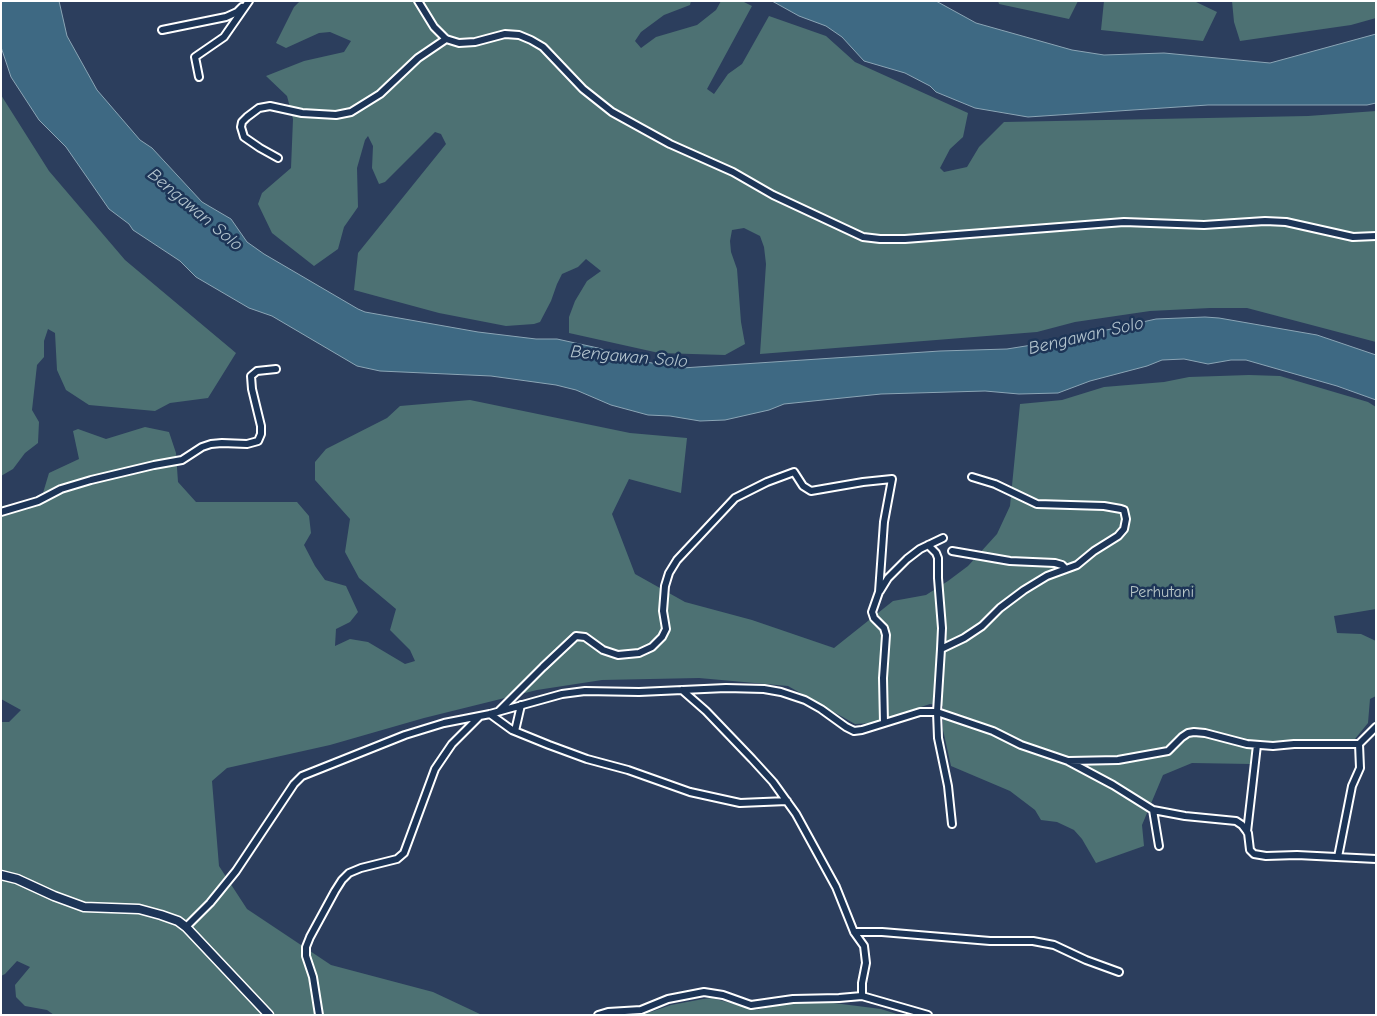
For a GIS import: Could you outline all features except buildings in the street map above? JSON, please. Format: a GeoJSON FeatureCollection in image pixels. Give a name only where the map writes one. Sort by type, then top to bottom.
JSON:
{"type":"FeatureCollection","features":[{"type":"Feature","properties":{"kind":"street"},"geometry":{"type":"LineString","coordinates":[[162,30],[229,16],[237,12],[249,1]]}},
{"type":"Feature","properties":{"kind":"street"},"geometry":{"type":"LineString","coordinates":[[199,77],[195,57],[224,37],[249,1]]}},
{"type":"Feature","properties":{"kind":"street"},"geometry":{"type":"LineString","coordinates":[[418,1],[434,27],[446,39],[455,42],[470,42],[506,34],[531,40],[543,47],[583,89],[612,112],[670,144],[733,172],[773,195],[863,237],[906,239],[1124,222],[1204,225],[1265,221],[1286,222],[1353,237],[1376,236]]}},
{"type":"Feature","properties":{"kind":"street"},"geometry":{"type":"LineString","coordinates":[[278,158],[244,137],[240,128],[242,122],[259,108],[270,106],[302,114],[336,115],[351,112],[380,94],[418,58],[446,39]]}},
{"type":"Feature","properties":{"kind":"street"},"geometry":{"type":"LineString","coordinates":[[1,512],[38,501],[61,489],[77,484],[182,460],[210,444],[247,444],[258,442],[261,438],[261,426],[252,389],[251,376],[257,371],[276,369]]}},
{"type":"Feature","properties":{"kind":"street"},"geometry":{"type":"LineString","coordinates":[[499,711],[576,636],[585,637],[603,650],[618,655],[631,655],[652,647],[662,637],[666,629],[663,611],[665,586],[669,573],[678,560],[735,498],[792,472],[796,474],[805,488],[811,492],[863,482],[892,479],[884,522],[879,592],[872,614],[884,628],[886,634],[883,686],[884,723]]}},
{"type":"Feature","properties":{"kind":"street"},"geometry":{"type":"LineString","coordinates":[[941,649],[964,638],[982,626],[1000,608],[1024,590],[1047,576],[1077,565],[1094,551],[1121,534],[1126,519],[1124,510],[1104,506],[1037,504],[995,484],[972,477]]}},
{"type":"Feature","properties":{"kind":"street"},"geometry":{"type":"LineString","coordinates":[[879,592],[899,566],[914,553],[943,538]]}},
{"type":"Feature","properties":{"kind":"street"},"geometry":{"type":"LineString","coordinates":[[928,545],[936,553],[939,560],[938,578],[942,628],[937,712],[939,744],[948,786],[952,824]]}},
{"type":"Feature","properties":{"kind":"street"},"geometry":{"type":"LineString","coordinates":[[952,551],[1010,562],[1056,563],[1066,569]]}},
{"type":"Feature","properties":{"kind":"street"},"geometry":{"type":"LineString","coordinates":[[186,926],[210,903],[236,871],[294,784],[302,776],[405,735],[444,723],[490,714],[562,694],[585,691],[745,688],[781,692],[805,700],[846,727],[854,730],[862,730],[920,712],[937,712],[993,731],[1021,745],[1068,761],[1113,785],[1152,810],[1185,816],[1236,821],[1247,832]]}},
{"type":"Feature","properties":{"kind":"street"},"geometry":{"type":"LineString","coordinates":[[682,690],[706,711],[752,759],[796,814],[836,887],[854,932],[864,946],[866,958],[862,996]]}},
{"type":"Feature","properties":{"kind":"street"},"geometry":{"type":"LineString","coordinates":[[516,731],[521,705]]}},
{"type":"Feature","properties":{"kind":"street"},"geometry":{"type":"LineString","coordinates":[[490,714],[501,723],[516,731],[587,759],[628,770],[690,792],[740,803],[787,802]]}},
{"type":"Feature","properties":{"kind":"street"},"geometry":{"type":"LineString","coordinates":[[319,1015],[316,988],[307,962],[307,943],[335,891],[349,873],[397,859],[404,853],[435,769],[452,744],[480,716]]}},
{"type":"Feature","properties":{"kind":"street"},"geometry":{"type":"LineString","coordinates":[[1338,857],[1352,786],[1360,768],[1359,744],[1376,726]]}},
{"type":"Feature","properties":{"kind":"street"},"geometry":{"type":"LineString","coordinates":[[1068,761],[1118,760],[1168,751],[1182,737],[1194,732],[1258,745],[1359,744]]}},
{"type":"Feature","properties":{"kind":"street"},"geometry":{"type":"LineString","coordinates":[[1258,745],[1247,832],[1250,850],[1254,854],[1266,856],[1297,855],[1376,859]]}},
{"type":"Feature","properties":{"kind":"street"},"geometry":{"type":"LineString","coordinates":[[1152,810],[1159,846]]}},
{"type":"Feature","properties":{"kind":"street"},"geometry":{"type":"LineString","coordinates":[[1,875],[17,878],[54,896],[84,907],[138,909],[170,918],[186,926],[269,1015]]}},
{"type":"Feature","properties":{"kind":"street"},"geometry":{"type":"LineString","coordinates":[[854,932],[882,932],[990,941],[1033,941],[1054,946],[1119,972]]}},
{"type":"Feature","properties":{"kind":"street"},"geometry":{"type":"LineString","coordinates":[[598,1015],[608,1012],[641,1010],[668,1000],[704,992],[723,995],[751,1005],[793,999],[862,996],[928,1015]]}},
{"type":"Feature","properties":{"kind":"green space"},"geometry":{"type":"Polygon","coordinates":[[[300,1],[691,1],[690,5],[664,15],[641,32],[635,41],[641,48],[656,37],[697,25],[716,10],[721,1],[742,1],[752,6],[707,89],[714,94],[728,74],[742,64],[769,16],[826,36],[855,62],[968,113],[963,137],[950,149],[940,168],[944,172],[967,167],[979,147],[1004,122],[1308,116],[1376,111],[1376,342],[1247,308],[1210,308],[1150,311],[1075,322],[1037,332],[760,354],[766,264],[764,247],[760,236],[744,228],[732,230],[730,241],[731,252],[737,269],[741,322],[745,344],[725,355],[659,353],[569,333],[569,317],[575,301],[587,281],[601,271],[586,259],[578,267],[562,274],[540,322],[534,324],[506,326],[439,313],[354,290],[358,253],[446,144],[441,134],[435,132],[385,182],[379,184],[372,168],[373,146],[368,136],[365,140],[357,168],[358,207],[344,227],[338,249],[314,266],[272,233],[258,204],[262,193],[291,168],[293,119],[287,96],[266,76],[304,61],[344,52],[351,41],[330,32],[319,33],[286,48],[276,43],[294,7],[300,1]]]}},
{"type":"Feature","properties":{"kind":"green space"},"geometry":{"type":"Polygon","coordinates":[[[998,1],[1078,1],[1069,19],[999,4],[998,1]]]}},
{"type":"Feature","properties":{"kind":"green space"},"geometry":{"type":"Polygon","coordinates":[[[1104,1],[1194,1],[1217,12],[1203,41],[1101,30],[1104,1]]]}},
{"type":"Feature","properties":{"kind":"green space"},"geometry":{"type":"Polygon","coordinates":[[[1232,1],[1376,1],[1376,18],[1351,25],[1240,41],[1234,22],[1232,1]]]}},
{"type":"Feature","properties":{"kind":"green space"},"geometry":{"type":"Polygon","coordinates":[[[1,95],[49,171],[125,260],[236,353],[208,398],[170,403],[155,411],[89,405],[66,390],[57,370],[55,333],[48,329],[44,341],[44,357],[37,365],[32,410],[39,422],[38,443],[25,453],[13,469],[1,476],[1,95]]]}},
{"type":"Feature","properties":{"kind":"green space","name":"Perhutani"},"geometry":{"type":"Polygon","coordinates":[[[1280,376],[1368,402],[1376,407],[1376,609],[1334,616],[1337,633],[1361,634],[1376,641],[1376,696],[1370,699],[1368,723],[1355,739],[1281,742],[1256,740],[1251,764],[1192,763],[1163,775],[1142,825],[1144,846],[1096,863],[1082,839],[1074,830],[1057,822],[1041,820],[1035,810],[1010,791],[951,766],[943,730],[943,706],[930,704],[872,723],[855,724],[788,686],[699,678],[602,680],[537,690],[424,718],[330,745],[227,768],[212,781],[219,866],[247,909],[331,965],[433,992],[482,1015],[54,1015],[47,1010],[25,1006],[16,997],[15,985],[30,967],[17,961],[1,976],[1,722],[9,722],[21,710],[1,699],[1,506],[26,502],[43,493],[49,473],[79,459],[73,431],[78,429],[106,439],[145,427],[169,432],[176,453],[178,482],[196,502],[297,502],[309,516],[311,533],[304,545],[315,566],[325,580],[346,586],[358,612],[350,622],[336,629],[335,646],[350,639],[368,642],[405,664],[415,661],[410,650],[390,630],[396,609],[359,578],[345,552],[350,519],[315,480],[315,462],[326,449],[387,418],[400,406],[470,400],[630,433],[687,438],[681,493],[629,479],[612,514],[635,574],[685,602],[752,620],[834,648],[893,601],[926,595],[948,581],[968,566],[997,534],[1010,506],[1020,404],[1062,400],[1104,387],[1164,382],[1189,377],[1280,376]]]}},
{"type":"Feature","properties":{"kind":"green space"},"geometry":{"type":"Polygon","coordinates":[[[712,998],[756,1010],[795,1002],[818,1001],[881,1009],[900,1015],[642,1015],[671,1005],[712,998]]]}},
{"type":"Feature","properties":{"kind":"water","name":"Bengawan Solo"},"geometry":{"type":"Polygon","coordinates":[[[1,1],[59,1],[67,36],[97,90],[140,140],[152,148],[202,202],[231,219],[247,242],[264,254],[365,312],[478,332],[536,339],[557,339],[598,348],[640,361],[682,368],[940,351],[1007,349],[1057,341],[1156,319],[1219,318],[1317,335],[1376,355],[1376,400],[1337,386],[1246,360],[1231,360],[1208,364],[1184,359],[1162,360],[1147,366],[1090,381],[1058,393],[1019,394],[985,391],[881,394],[784,404],[769,410],[725,420],[700,421],[670,416],[648,415],[611,405],[576,390],[556,385],[491,376],[380,371],[357,366],[272,316],[249,308],[196,277],[180,261],[133,230],[129,224],[109,209],[66,147],[39,120],[11,77],[1,47],[1,1]]]}},
{"type":"Feature","properties":{"kind":"water"},"geometry":{"type":"Polygon","coordinates":[[[772,1],[936,1],[976,23],[1072,50],[1104,55],[1164,53],[1270,63],[1376,34],[1376,103],[1367,105],[1208,105],[1028,117],[975,108],[936,92],[930,86],[905,73],[864,61],[842,37],[826,26],[799,16],[772,1]]]}}]}
